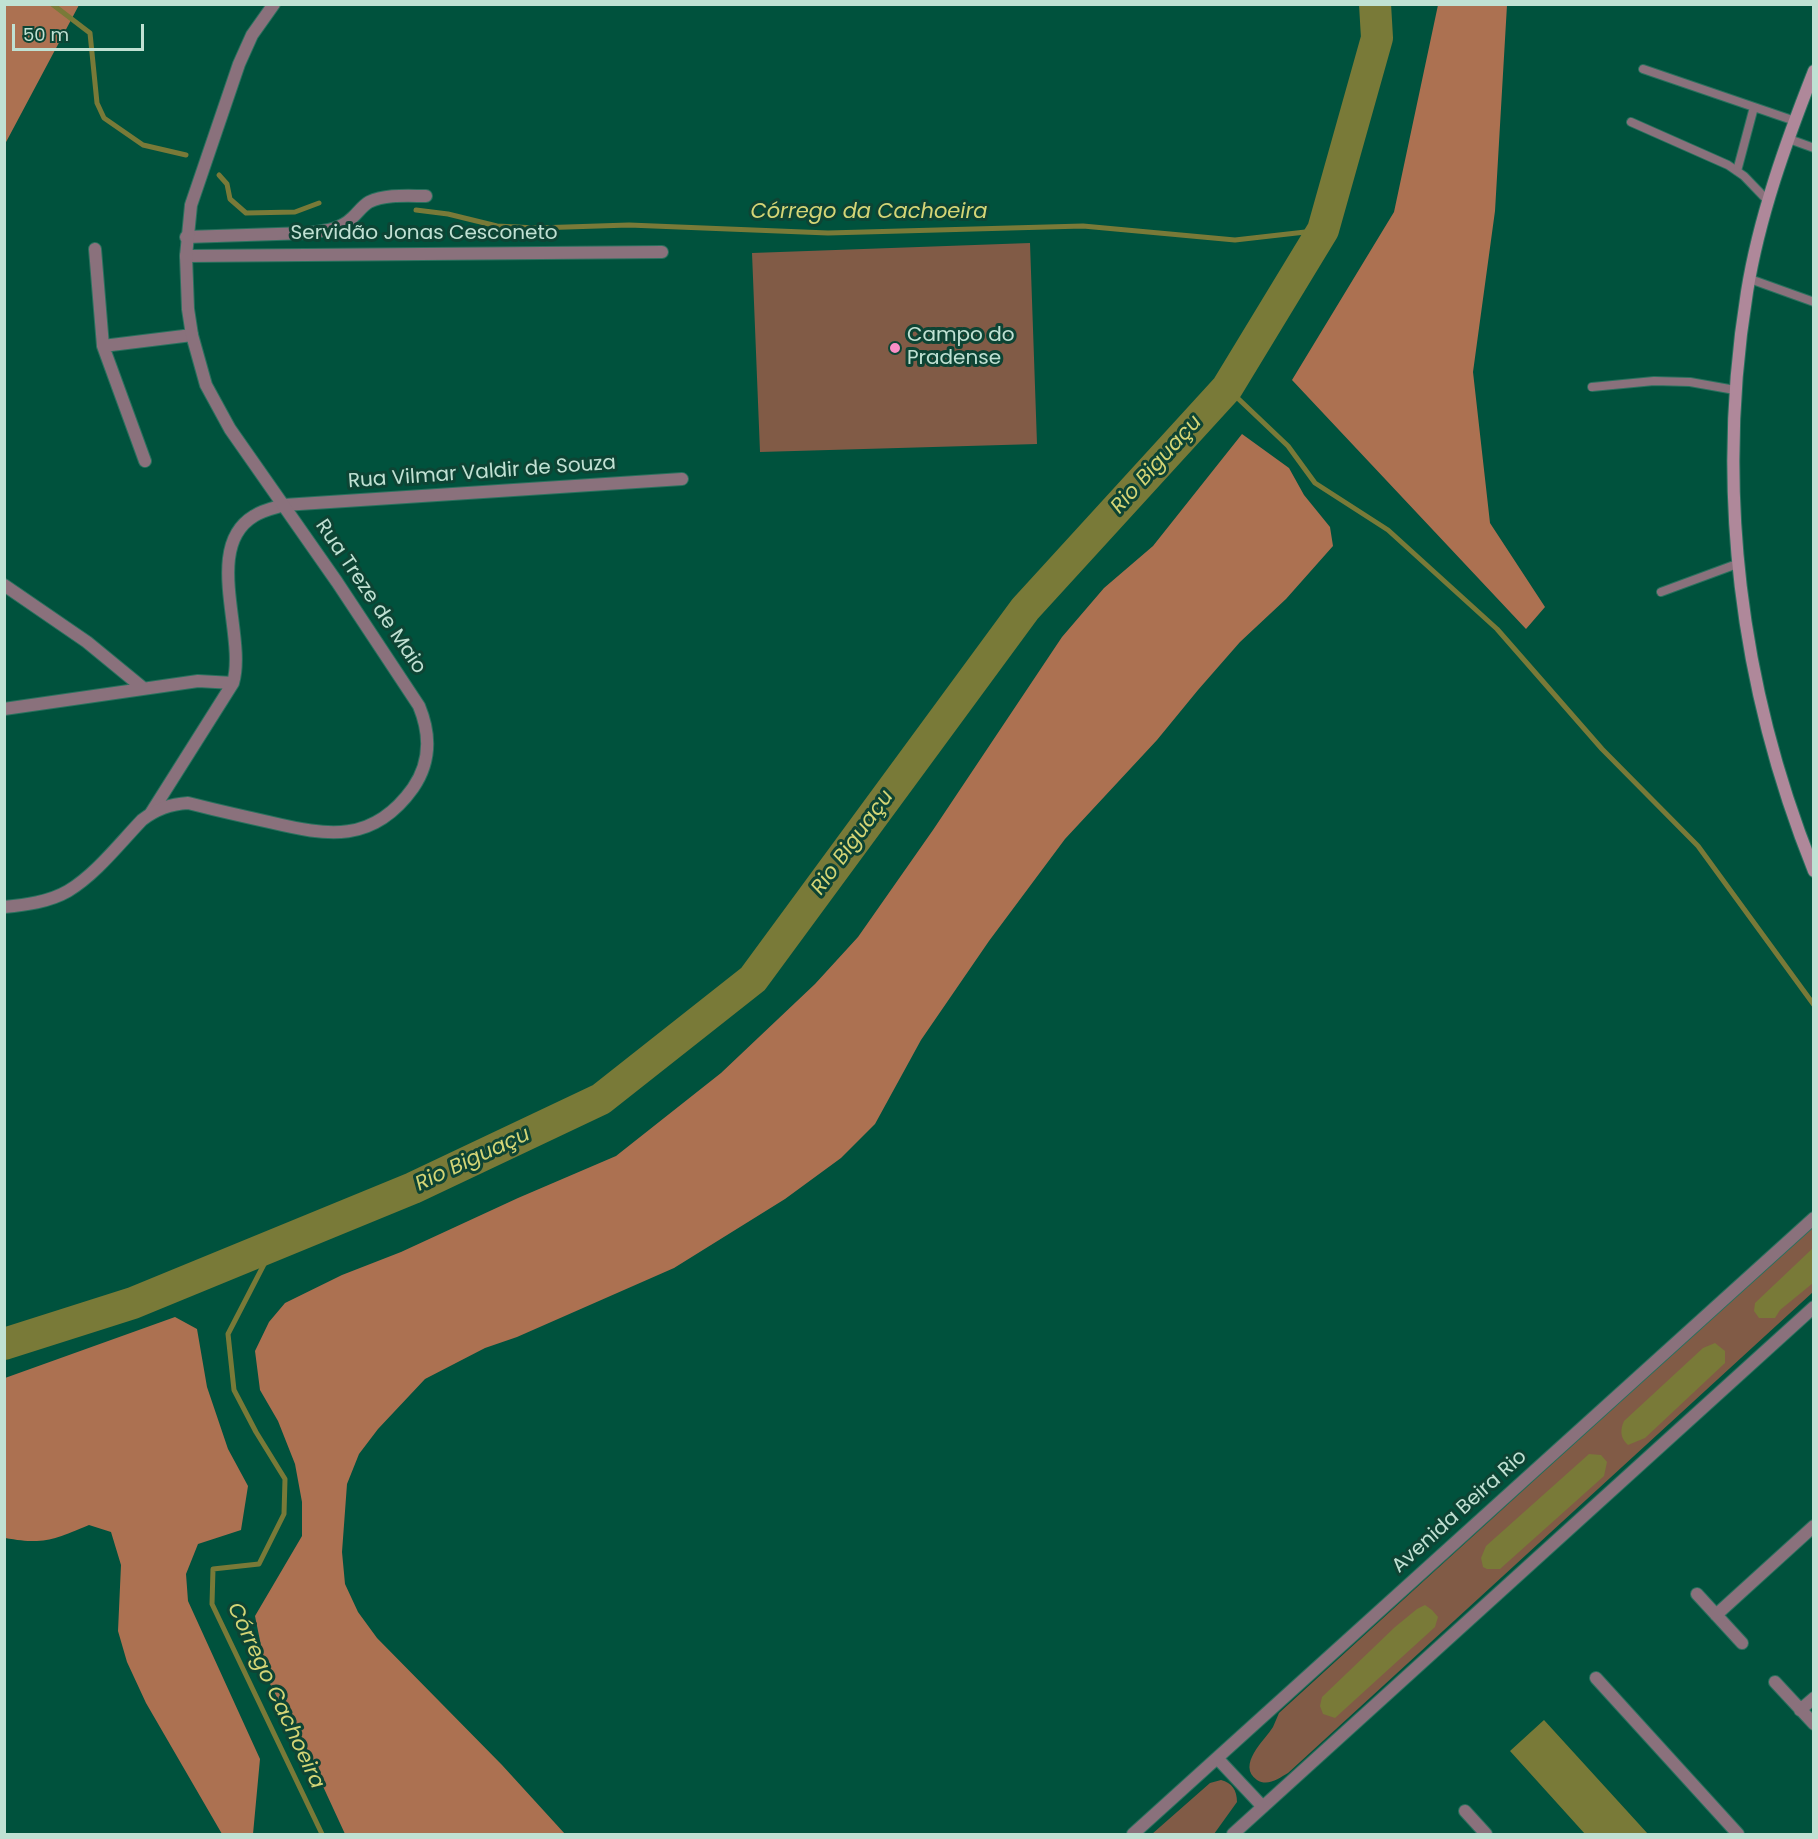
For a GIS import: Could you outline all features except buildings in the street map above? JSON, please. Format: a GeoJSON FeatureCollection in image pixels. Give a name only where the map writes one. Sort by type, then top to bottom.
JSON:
{"type":"FeatureCollection","features":[{"type":"Feature","properties":{"kind":"main road"},"geometry":{"type":"LineString","coordinates":[[1814,71],[1769,202],[1750,279],[1735,390],[1734,511],[1737,564],[1747,640],[1761,705],[1781,780],[1814,871]]}},
{"type":"Feature","properties":{"kind":"street","name":"Rua Treze de Maio"},"geometry":{"type":"LineString","coordinates":[[4,907],[40,901],[66,892],[92,871],[151,813],[162,807],[188,804],[297,829],[330,834],[345,833],[382,820],[404,800],[427,761],[428,736],[419,706],[284,505],[241,446],[216,405],[200,368],[192,335],[188,309],[186,256],[186,237],[191,205],[236,72],[252,34],[274,4]]}},
{"type":"Feature","properties":{"kind":"street"},"geometry":{"type":"LineString","coordinates":[[186,237],[324,231],[341,226],[366,203],[377,199],[426,196]]}},
{"type":"Feature","properties":{"kind":"street"},"geometry":{"type":"LineString","coordinates":[[95,249],[104,346],[145,461]]}},
{"type":"Feature","properties":{"kind":"street","name":"Servidão Jonas Cesconeto"},"geometry":{"type":"LineString","coordinates":[[186,256],[662,252]]}},
{"type":"Feature","properties":{"kind":"street"},"geometry":{"type":"LineString","coordinates":[[104,346],[192,335]]}},
{"type":"Feature","properties":{"kind":"street","name":"Rua Vilmar Valdir de Souza"},"geometry":{"type":"LineString","coordinates":[[233,683],[236,667],[229,582],[232,547],[236,532],[254,515],[284,505],[682,479]]}},
{"type":"Feature","properties":{"kind":"street"},"geometry":{"type":"LineString","coordinates":[[4,585],[87,642],[142,688]]}},
{"type":"Feature","properties":{"kind":"street"},"geometry":{"type":"LineString","coordinates":[[4,709],[198,681],[233,683],[151,813]]}},
{"type":"Feature","properties":{"kind":"street","name":"Avenida Beira Rio"},"geometry":{"type":"LineString","coordinates":[[1133,1834],[1814,1218]]}},
{"type":"Feature","properties":{"kind":"street"},"geometry":{"type":"LineString","coordinates":[[1233,1834],[1814,1307]]}},
{"type":"Feature","properties":{"kind":"street"},"geometry":{"type":"LineString","coordinates":[[1716,1615],[1814,1526]]}},
{"type":"Feature","properties":{"kind":"street"},"geometry":{"type":"LineString","coordinates":[[1697,1594],[1742,1643]]}},
{"type":"Feature","properties":{"kind":"street"},"geometry":{"type":"LineString","coordinates":[[1596,1678],[1738,1834]]}},
{"type":"Feature","properties":{"kind":"street"},"geometry":{"type":"LineString","coordinates":[[1775,1682],[1814,1724]]}},
{"type":"Feature","properties":{"kind":"street"},"geometry":{"type":"LineString","coordinates":[[1800,1710],[1814,1698]]}},
{"type":"Feature","properties":{"kind":"street"},"geometry":{"type":"LineString","coordinates":[[1217,1758],[1263,1807]]}},
{"type":"Feature","properties":{"kind":"street"},"geometry":{"type":"LineString","coordinates":[[1465,1811],[1486,1834]]}},
{"type":"Feature","properties":{"kind":"lane"},"geometry":{"type":"LineString","coordinates":[[1643,69],[1795,121]]}},
{"type":"Feature","properties":{"kind":"lane"},"geometry":{"type":"LineString","coordinates":[[1737,171],[1754,107]]}},
{"type":"Feature","properties":{"kind":"lane"},"geometry":{"type":"LineString","coordinates":[[1631,122],[1737,171],[1769,202]]}},
{"type":"Feature","properties":{"kind":"lane"},"geometry":{"type":"LineString","coordinates":[[1789,139],[1814,147]]}},
{"type":"Feature","properties":{"kind":"lane"},"geometry":{"type":"LineString","coordinates":[[1750,279],[1814,302]]}},
{"type":"Feature","properties":{"kind":"lane"},"geometry":{"type":"LineString","coordinates":[[1592,387],[1654,381],[1690,382],[1735,390]]}},
{"type":"Feature","properties":{"kind":"lane"},"geometry":{"type":"LineString","coordinates":[[1661,592],[1737,564]]}},
{"type":"Feature","properties":{"kind":"shaded area"},"geometry":{"type":"Polygon","coordinates":[[[4,5],[79,5],[5,144],[4,5]]]}},
{"type":"Feature","properties":{"kind":"shaded area"},"geometry":{"type":"Polygon","coordinates":[[[1438,5],[1507,5],[1495,211],[1473,372],[1490,523],[1545,607],[1526,629],[1292,380],[1394,212],[1438,5]]]}},
{"type":"Feature","properties":{"kind":"shaded area","name":"Campo do Pradense"},"geometry":{"type":"Polygon","coordinates":[[[1030,243],[1037,444],[760,452],[752,253],[1030,243]]]}},
{"type":"Feature","properties":{"kind":"shaded area"},"geometry":{"type":"Polygon","coordinates":[[[1242,434],[1289,468],[1304,495],[1330,527],[1333,546],[1286,599],[1240,642],[1157,740],[1065,839],[989,941],[921,1040],[875,1124],[841,1158],[785,1199],[674,1268],[517,1337],[485,1348],[425,1379],[378,1429],[359,1454],[347,1484],[342,1552],[345,1584],[358,1612],[377,1638],[502,1765],[565,1834],[345,1834],[268,1680],[255,1616],[302,1536],[302,1502],[295,1464],[278,1421],[260,1390],[255,1351],[269,1322],[285,1303],[342,1275],[401,1252],[616,1156],[721,1073],[815,984],[858,937],[933,830],[1062,637],[1104,588],[1153,546],[1242,434]]]}},
{"type":"Feature","properties":{"kind":"shaded area"},"geometry":{"type":"Polygon","coordinates":[[[1813,1226],[1813,1292],[1288,1773],[1265,1783],[1257,1780],[1251,1774],[1251,1760],[1254,1753],[1273,1727],[1279,1713],[1813,1226]]]}},
{"type":"Feature","properties":{"kind":"shaded area"},"geometry":{"type":"Polygon","coordinates":[[[1813,1248],[1813,1283],[1780,1310],[1775,1318],[1759,1318],[1754,1311],[1755,1303],[1813,1248]]]}},
{"type":"Feature","properties":{"kind":"shaded area"},"geometry":{"type":"Polygon","coordinates":[[[175,1317],[197,1329],[207,1387],[228,1449],[248,1486],[241,1530],[198,1544],[186,1574],[188,1601],[260,1759],[253,1834],[222,1834],[146,1703],[127,1662],[118,1631],[121,1565],[111,1532],[89,1525],[48,1540],[30,1541],[5,1538],[5,1378],[175,1317]]]}},
{"type":"Feature","properties":{"kind":"shaded area"},"geometry":{"type":"Polygon","coordinates":[[[1715,1343],[1725,1351],[1725,1363],[1645,1438],[1628,1445],[1623,1440],[1622,1434],[1624,1421],[1703,1348],[1715,1343]]]}},
{"type":"Feature","properties":{"kind":"shaded area"},"geometry":{"type":"Polygon","coordinates":[[[1589,1454],[1601,1455],[1607,1462],[1604,1476],[1500,1569],[1483,1567],[1481,1558],[1486,1546],[1589,1454]]]}},
{"type":"Feature","properties":{"kind":"shaded area"},"geometry":{"type":"Polygon","coordinates":[[[1425,1605],[1438,1617],[1435,1627],[1335,1718],[1323,1714],[1320,1706],[1322,1697],[1395,1627],[1425,1605]]]}},
{"type":"Feature","properties":{"kind":"shaded area"},"geometry":{"type":"Polygon","coordinates":[[[1544,1720],[1648,1834],[1585,1834],[1510,1751],[1544,1720]]]}},
{"type":"Feature","properties":{"kind":"shaded area"},"geometry":{"type":"Polygon","coordinates":[[[1221,1780],[1233,1788],[1237,1802],[1214,1834],[1152,1834],[1210,1783],[1221,1780]]]}},
{"type":"Feature","properties":{"kind":"waterway","name":"Córrego da Cachoeira"},"geometry":{"type":"LineString","coordinates":[[52,4],[90,33],[97,103],[104,118],[143,145],[186,155]]}},
{"type":"Feature","properties":{"kind":"waterway","name":"Rio Biguaçu"},"geometry":{"type":"LineString","coordinates":[[4,1344],[133,1303],[413,1188],[601,1099],[753,979],[1025,609],[1227,388],[1323,230],[1377,38],[1375,4]]}},
{"type":"Feature","properties":{"kind":"waterway","name":"Córrego da Cachoeira"},"geometry":{"type":"LineString","coordinates":[[219,175],[227,184],[230,199],[246,213],[295,212],[319,203]]}},
{"type":"Feature","properties":{"kind":"waterway","name":"Córrego da Cachoeira"},"geometry":{"type":"LineString","coordinates":[[416,210],[448,214],[497,226],[536,228],[629,225],[828,233],[1083,226],[1235,240],[1323,230]]}},
{"type":"Feature","properties":{"kind":"waterway"},"geometry":{"type":"LineString","coordinates":[[1227,388],[1288,446],[1315,483],[1388,530],[1497,629],[1602,749],[1698,846],[1814,1005]]}},
{"type":"Feature","properties":{"kind":"waterway","name":"Córrego Cachoeira"},"geometry":{"type":"LineString","coordinates":[[274,1245],[228,1334],[234,1390],[285,1479],[284,1514],[259,1564],[213,1569],[212,1604],[322,1834]]}},
{"type":"Feature","properties":{"kind":"place","name":"Campo do Pradense"},"geometry":{"type":"Point","coordinates":[895,348]}}]}
